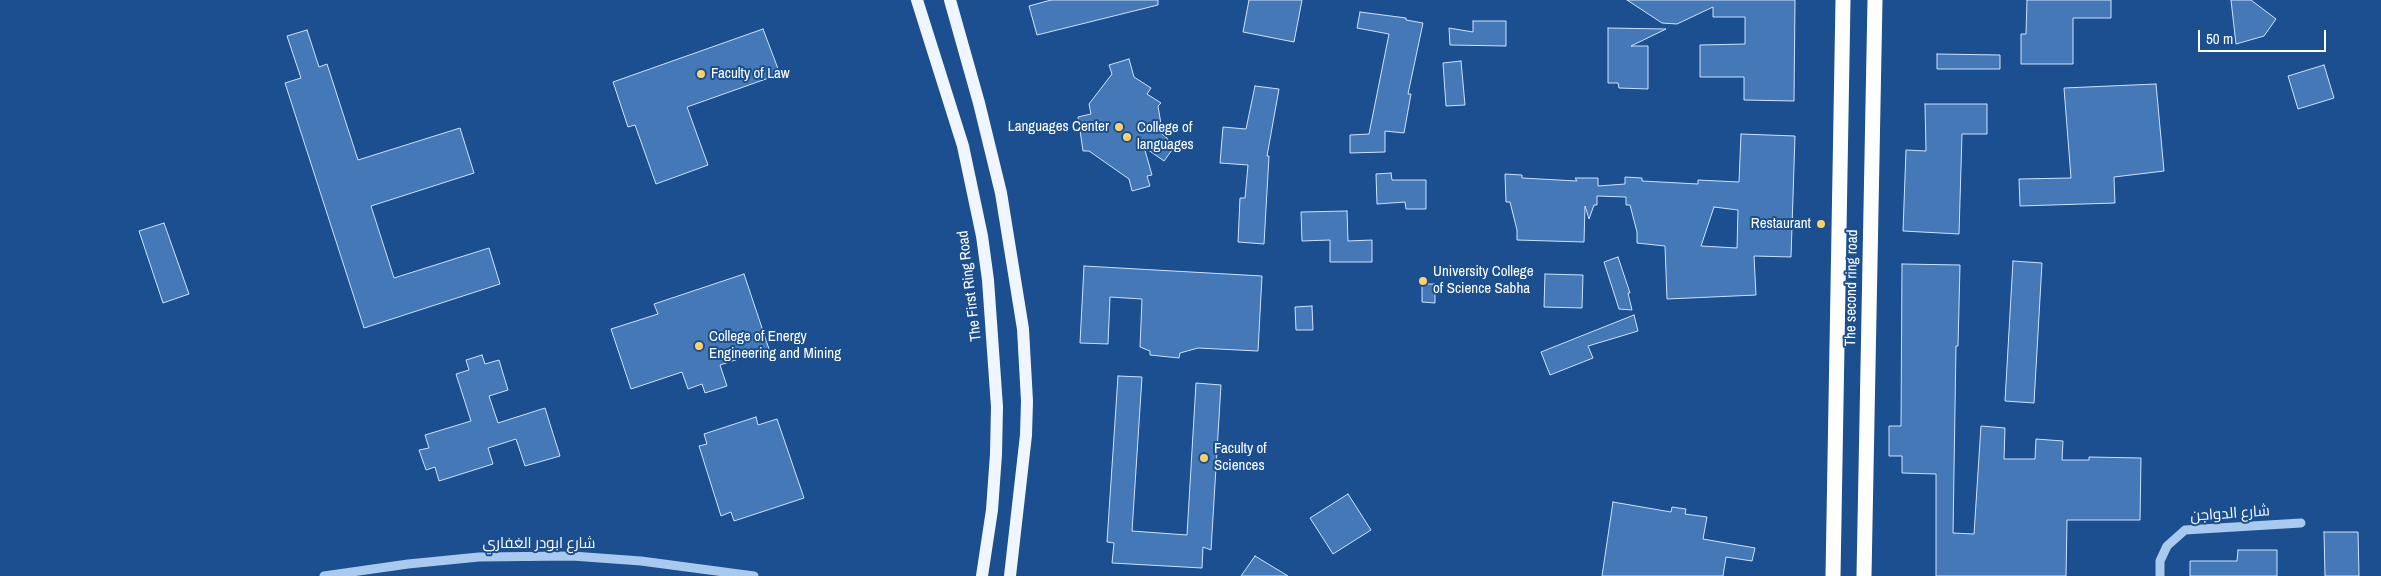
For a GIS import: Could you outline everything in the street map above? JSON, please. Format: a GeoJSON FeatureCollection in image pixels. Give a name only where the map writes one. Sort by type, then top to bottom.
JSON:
{"type":"FeatureCollection","features":[{"type":"Feature","properties":{"kind":"highway","name":"The second ring road"},"geometry":{"type":"LineString","coordinates":[[1833,576],[1843,0]]}},
{"type":"Feature","properties":{"kind":"highway","name":"The second ring road"},"geometry":{"type":"LineString","coordinates":[[1864,576],[1875,0]]}},
{"type":"Feature","properties":{"kind":"main road","name":"The First Ring Road"},"geometry":{"type":"LineString","coordinates":[[917,0],[963,146],[980,227],[988,280],[997,408],[992,510],[982,576]]}},
{"type":"Feature","properties":{"kind":"main road"},"geometry":{"type":"LineString","coordinates":[[950,0],[999,184],[1024,328],[1027,401],[1026,435],[1010,576]]}},
{"type":"Feature","properties":{"kind":"street","name":"شارع الدواجن"},"geometry":{"type":"LineString","coordinates":[[2160,576],[2160,561],[2167,546],[2185,530],[2301,523]]}},
{"type":"Feature","properties":{"kind":"street","name":"شارع ابودر الغفاري"},"geometry":{"type":"LineString","coordinates":[[324,576],[479,558],[572,556],[642,560],[754,576]]}},
{"type":"Feature","properties":{"kind":"building"},"geometry":{"type":"Polygon","coordinates":[[[1051,0],[1158,0],[1158,5],[1037,35],[1029,6],[1051,0]]]}},
{"type":"Feature","properties":{"kind":"building"},"geometry":{"type":"Polygon","coordinates":[[[1249,0],[1302,0],[1294,42],[1243,32],[1249,0]]]}},
{"type":"Feature","properties":{"kind":"building"},"geometry":{"type":"Polygon","coordinates":[[[1627,0],[1795,0],[1794,101],[1744,100],[1744,77],[1700,77],[1700,45],[1745,44],[1745,17],[1713,17],[1713,7],[1677,24],[1662,23],[1627,0]]]}},
{"type":"Feature","properties":{"kind":"building"},"geometry":{"type":"Polygon","coordinates":[[[2027,0],[2111,0],[2111,18],[2073,18],[2073,64],[2021,64],[2021,34],[2026,34],[2027,0]]]}},
{"type":"Feature","properties":{"kind":"building"},"geometry":{"type":"Polygon","coordinates":[[[2231,0],[2251,0],[2276,19],[2264,36],[2236,44],[2231,0]]]}},
{"type":"Feature","properties":{"kind":"building"},"geometry":{"type":"Polygon","coordinates":[[[1360,12],[1406,18],[1406,20],[1423,23],[1408,94],[1411,94],[1404,133],[1385,131],[1385,152],[1350,153],[1350,135],[1369,134],[1389,34],[1357,28],[1360,12]]]}},
{"type":"Feature","properties":{"kind":"building"},"geometry":{"type":"Polygon","coordinates":[[[1473,21],[1506,21],[1506,46],[1450,45],[1449,28],[1473,32],[1473,21]]]}},
{"type":"Feature","properties":{"kind":"building"},"geometry":{"type":"Polygon","coordinates":[[[1608,28],[1666,29],[1631,46],[1648,46],[1648,89],[1619,88],[1618,83],[1608,83],[1608,28]]]}},
{"type":"Feature","properties":{"kind":"building"},"geometry":{"type":"Polygon","coordinates":[[[763,29],[780,74],[687,107],[708,165],[656,184],[635,125],[628,127],[613,82],[763,29]]]}},
{"type":"Feature","properties":{"kind":"building"},"geometry":{"type":"Polygon","coordinates":[[[307,30],[319,67],[327,64],[358,160],[460,128],[474,173],[371,206],[394,278],[489,248],[500,284],[364,328],[285,83],[301,78],[287,36],[307,30]]]}},
{"type":"Feature","properties":{"kind":"building"},"geometry":{"type":"Polygon","coordinates":[[[1937,54],[2000,55],[2000,69],[1937,69],[1937,54]]]}},
{"type":"Feature","properties":{"kind":"building","name":"Languages Center"},"geometry":{"type":"Polygon","coordinates":[[[1129,59],[1134,77],[1151,88],[1147,94],[1161,103],[1158,106],[1161,124],[1157,130],[1167,138],[1172,150],[1164,161],[1144,147],[1152,175],[1147,176],[1150,186],[1132,191],[1129,179],[1089,151],[1083,151],[1078,117],[1091,114],[1089,104],[1112,74],[1109,65],[1129,59]]]}},
{"type":"Feature","properties":{"kind":"building"},"geometry":{"type":"Polygon","coordinates":[[[1461,61],[1465,105],[1446,106],[1443,63],[1461,61]]]}},
{"type":"Feature","properties":{"kind":"building"},"geometry":{"type":"Polygon","coordinates":[[[2324,65],[2334,98],[2298,109],[2288,76],[2324,65]]]}},
{"type":"Feature","properties":{"kind":"building"},"geometry":{"type":"Polygon","coordinates":[[[2156,84],[2164,171],[2114,177],[2115,203],[2020,206],[2019,179],[2071,178],[2064,88],[2156,84]]]}},
{"type":"Feature","properties":{"kind":"building"},"geometry":{"type":"Polygon","coordinates":[[[1255,86],[1279,89],[1267,156],[1269,156],[1264,244],[1238,242],[1240,198],[1245,198],[1248,165],[1220,163],[1223,127],[1246,129],[1255,86]]]}},
{"type":"Feature","properties":{"kind":"building"},"geometry":{"type":"Polygon","coordinates":[[[1925,104],[1987,104],[1987,134],[1962,134],[1959,234],[1903,231],[1906,150],[1926,151],[1925,104]]]}},
{"type":"Feature","properties":{"kind":"building"},"geometry":{"type":"Polygon","coordinates":[[[1741,134],[1795,136],[1791,257],[1754,256],[1756,295],[1667,299],[1665,246],[1637,243],[1637,232],[1630,205],[1626,205],[1626,197],[1597,196],[1597,205],[1594,205],[1589,219],[1585,206],[1584,242],[1517,240],[1517,230],[1510,202],[1506,202],[1505,174],[1522,175],[1522,178],[1577,181],[1575,178],[1598,178],[1598,186],[1625,184],[1625,177],[1642,178],[1642,181],[1698,184],[1698,180],[1739,182],[1741,134]],[[1714,207],[1701,246],[1737,248],[1738,210],[1714,207]]]}},
{"type":"Feature","properties":{"kind":"building"},"geometry":{"type":"Polygon","coordinates":[[[1391,173],[1392,180],[1426,180],[1426,209],[1406,209],[1405,202],[1377,204],[1376,174],[1391,173]]]}},
{"type":"Feature","properties":{"kind":"building"},"geometry":{"type":"Polygon","coordinates":[[[1347,211],[1348,241],[1372,240],[1372,262],[1330,262],[1330,240],[1302,241],[1301,212],[1347,211]]]}},
{"type":"Feature","properties":{"kind":"building"},"geometry":{"type":"Polygon","coordinates":[[[164,223],[189,294],[163,303],[139,231],[164,223]]]}},
{"type":"Feature","properties":{"kind":"building"},"geometry":{"type":"Polygon","coordinates":[[[1618,257],[1630,293],[1628,293],[1632,310],[1619,309],[1604,262],[1618,257]]]}},
{"type":"Feature","properties":{"kind":"building"},"geometry":{"type":"Polygon","coordinates":[[[2013,261],[2042,263],[2034,403],[2005,401],[2013,261]]]}},
{"type":"Feature","properties":{"kind":"building"},"geometry":{"type":"Polygon","coordinates":[[[1902,264],[1960,265],[1958,346],[1956,346],[1953,533],[1974,534],[1981,426],[2005,428],[2004,459],[2035,459],[2036,439],[2063,441],[2062,460],[2089,460],[2089,457],[2141,458],[2140,520],[2067,520],[2066,576],[1936,576],[1936,474],[1902,473],[1902,456],[1889,456],[1889,426],[1901,426],[1902,264]]]}},
{"type":"Feature","properties":{"kind":"building"},"geometry":{"type":"Polygon","coordinates":[[[1084,266],[1262,276],[1258,351],[1198,348],[1180,353],[1179,358],[1150,355],[1150,351],[1140,347],[1142,299],[1110,297],[1108,344],[1080,343],[1084,266]]]}},
{"type":"Feature","properties":{"kind":"building"},"geometry":{"type":"Polygon","coordinates":[[[744,274],[769,349],[720,365],[727,386],[705,393],[702,384],[688,389],[682,372],[631,389],[611,329],[658,314],[654,304],[744,274]]]}},
{"type":"Feature","properties":{"kind":"building"},"geometry":{"type":"Polygon","coordinates":[[[1545,274],[1583,275],[1582,308],[1544,307],[1545,274]]]}},
{"type":"Feature","properties":{"kind":"building"},"geometry":{"type":"Polygon","coordinates":[[[1422,284],[1435,284],[1435,303],[1422,302],[1422,284]]]}},
{"type":"Feature","properties":{"kind":"building"},"geometry":{"type":"Polygon","coordinates":[[[1312,306],[1313,330],[1296,330],[1295,307],[1312,306]]]}},
{"type":"Feature","properties":{"kind":"building"},"geometry":{"type":"Polygon","coordinates":[[[1634,315],[1638,331],[1588,346],[1593,358],[1550,375],[1541,352],[1634,315]]]}},
{"type":"Feature","properties":{"kind":"building"},"geometry":{"type":"Polygon","coordinates":[[[482,355],[485,364],[499,360],[508,390],[489,396],[498,423],[545,408],[560,456],[525,466],[516,439],[488,448],[493,464],[439,481],[435,467],[426,470],[419,450],[429,448],[425,435],[471,421],[456,374],[469,370],[466,360],[482,355]]]}},
{"type":"Feature","properties":{"kind":"building","name":"Faculty of Sciences"},"geometry":{"type":"Polygon","coordinates":[[[1118,376],[1142,377],[1132,531],[1187,535],[1196,383],[1221,385],[1211,550],[1203,547],[1202,568],[1112,563],[1114,543],[1107,542],[1118,376]]]}},
{"type":"Feature","properties":{"kind":"building"},"geometry":{"type":"Polygon","coordinates":[[[756,417],[758,425],[777,419],[804,498],[734,521],[731,512],[721,516],[699,446],[707,444],[704,434],[756,417]]]}},
{"type":"Feature","properties":{"kind":"building"},"geometry":{"type":"Polygon","coordinates":[[[1348,494],[1371,530],[1333,554],[1310,518],[1348,494]]]}},
{"type":"Feature","properties":{"kind":"building"},"geometry":{"type":"Polygon","coordinates":[[[1613,502],[1671,512],[1672,507],[1686,509],[1685,514],[1707,517],[1703,539],[1755,548],[1752,561],[1726,557],[1723,576],[1602,576],[1613,502]]]}},
{"type":"Feature","properties":{"kind":"building"},"geometry":{"type":"Polygon","coordinates":[[[2324,532],[2358,532],[2359,576],[2325,576],[2324,532]]]}},
{"type":"Feature","properties":{"kind":"building"},"geometry":{"type":"Polygon","coordinates":[[[2238,550],[2277,550],[2277,576],[2190,576],[2190,561],[2237,561],[2238,550]]]}},
{"type":"Feature","properties":{"kind":"building"},"geometry":{"type":"Polygon","coordinates":[[[1255,556],[1288,576],[1241,576],[1255,556]]]}},
{"type":"Feature","properties":{"kind":"place","name":"Faculty of Law"},"geometry":{"type":"Point","coordinates":[701,74]}},
{"type":"Feature","properties":{"kind":"place","name":"Languages Center"},"geometry":{"type":"Point","coordinates":[1119,127]}},
{"type":"Feature","properties":{"kind":"place","name":"College of languages"},"geometry":{"type":"Point","coordinates":[1127,137]}},
{"type":"Feature","properties":{"kind":"place","name":"Restaurant"},"geometry":{"type":"Point","coordinates":[1821,224]}},
{"type":"Feature","properties":{"kind":"place","name":"University College of Science Sabha"},"geometry":{"type":"Point","coordinates":[1423,281]}},
{"type":"Feature","properties":{"kind":"place","name":"College of Energy Engineering and Mining"},"geometry":{"type":"Point","coordinates":[699,346]}},
{"type":"Feature","properties":{"kind":"place","name":"Faculty of Sciences"},"geometry":{"type":"Point","coordinates":[1204,458]}}]}
